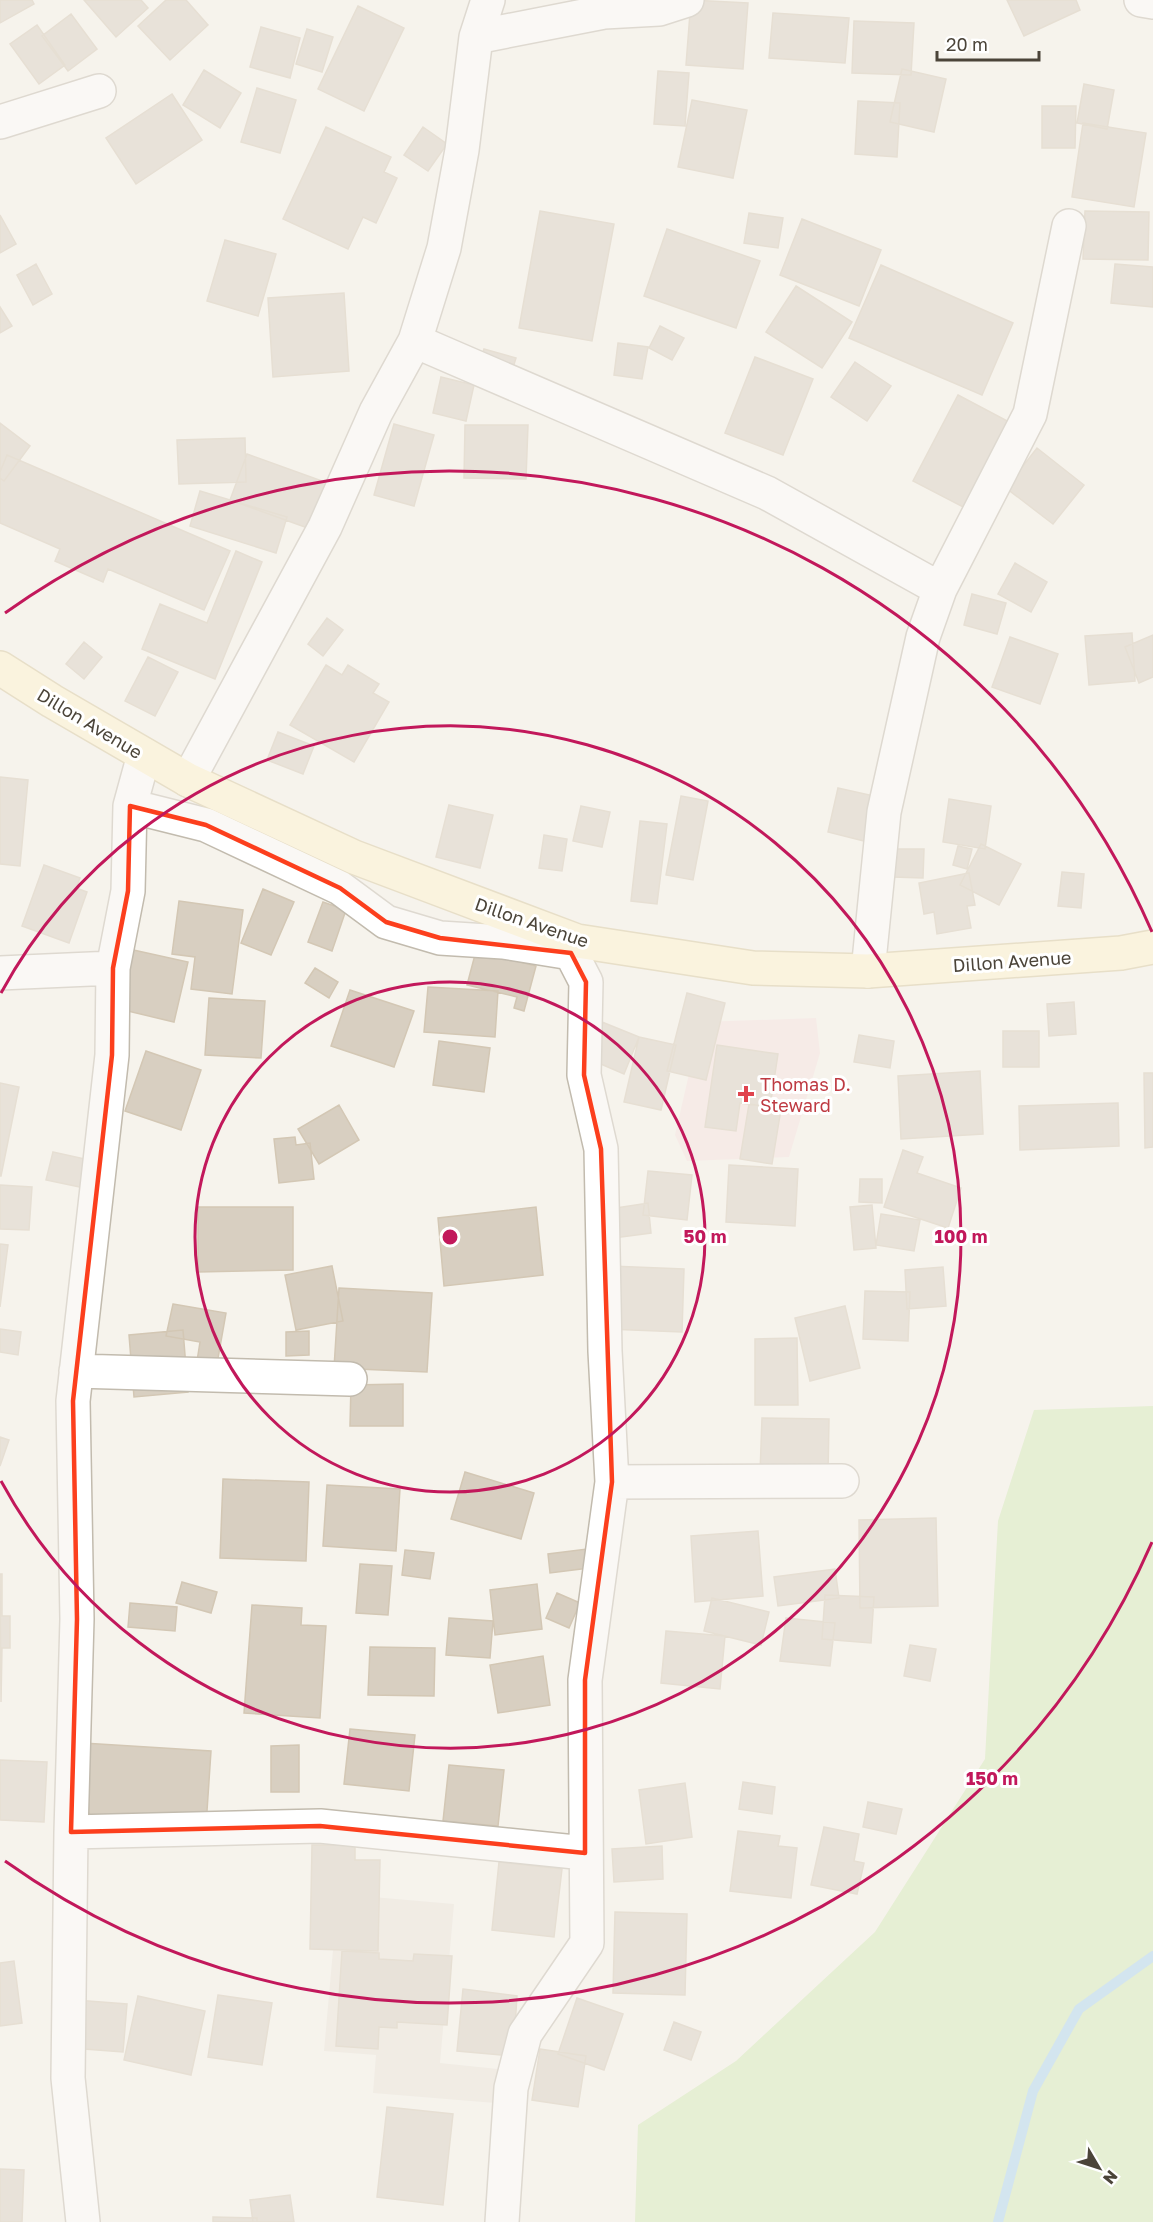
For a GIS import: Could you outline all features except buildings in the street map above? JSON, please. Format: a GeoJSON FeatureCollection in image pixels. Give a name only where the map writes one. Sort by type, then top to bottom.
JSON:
{"type":"FeatureCollection","features":[{"type":"Feature","properties":{"kind":"street"},"geometry":{"type":"LineString","coordinates":[[188,780],[325,527],[376,412],[415,341],[444,248],[462,150],[476,37],[488,0]]}},
{"type":"Feature","properties":{"kind":"street"},"geometry":{"type":"LineString","coordinates":[[476,37],[604,12],[659,9],[687,0]]}},
{"type":"Feature","properties":{"kind":"street"},"geometry":{"type":"LineString","coordinates":[[1141,0],[1153,2]]}},
{"type":"Feature","properties":{"kind":"street"},"geometry":{"type":"LineString","coordinates":[[0,122],[99,91]]}},
{"type":"Feature","properties":{"kind":"street"},"geometry":{"type":"LineString","coordinates":[[868,971],[884,812],[923,637],[940,589],[1030,414],[1069,226]]}},
{"type":"Feature","properties":{"kind":"street"},"geometry":{"type":"LineString","coordinates":[[415,341],[767,493],[940,589]]}},
{"type":"Feature","properties":{"kind":"street","name":"Dillon Avenue"},"geometry":{"type":"LineString","coordinates":[[0,668],[188,780],[354,857],[577,941],[753,968],[868,971],[1121,953],[1153,947]]}},
{"type":"Feature","properties":{"kind":"street"},"geometry":{"type":"LineString","coordinates":[[82,2222],[68,2078],[71,1832],[77,1619],[73,1401],[112,1055],[113,968],[129,891],[130,806],[144,754]]}},
{"type":"Feature","properties":{"kind":"street"},"geometry":{"type":"LineString","coordinates":[[130,806],[206,825],[340,888],[386,922],[440,938],[503,942],[571,953],[586,982],[584,1075],[601,1149],[605,1351],[612,1482],[585,1680],[587,1943],[525,2034],[511,2088],[502,2222]]}},
{"type":"Feature","properties":{"kind":"street"},"geometry":{"type":"LineString","coordinates":[[0,973],[113,968]]}},
{"type":"Feature","properties":{"kind":"street"},"geometry":{"type":"LineString","coordinates":[[76,1371],[350,1378]]}},
{"type":"Feature","properties":{"kind":"street"},"geometry":{"type":"LineString","coordinates":[[612,1482],[842,1481]]}},
{"type":"Feature","properties":{"kind":"street"},"geometry":{"type":"LineString","coordinates":[[71,1832],[320,1826],[585,1853]]}},
{"type":"Feature","properties":{"kind":"highlighted area"},"geometry":{"type":"Polygon","coordinates":[[[130,806],[206,825],[340,888],[386,922],[440,938],[571,953],[586,982],[584,1075],[601,1149],[612,1482],[585,1680],[585,1853],[320,1826],[71,1832],[77,1619],[73,1401],[112,1055],[113,968],[128,891],[130,806]]]}},
{"type":"Feature","properties":{"kind":"shaded area","name":"Thomas D. Steward"},"geometry":{"type":"Polygon","coordinates":[[[816,1018],[820,1053],[789,1157],[687,1161],[675,1135],[701,1022],[816,1018]]]}},
{"type":"Feature","properties":{"kind":"shaded area"},"geometry":{"type":"Polygon","coordinates":[[[338,1894],[454,1904],[440,2063],[498,2069],[495,2103],[373,2093],[376,2055],[324,2051],[338,1894]]]}},
{"type":"Feature","properties":{"kind":"green space"},"geometry":{"type":"Polygon","coordinates":[[[1153,1406],[1153,2222],[635,2222],[638,2125],[736,2061],[875,1932],[985,1759],[998,1521],[1034,1410],[1153,1406]]]}},
{"type":"Feature","properties":{"kind":"waterway"},"geometry":{"type":"LineString","coordinates":[[998,2222],[1033,2091],[1079,2009],[1153,1956]]}},
{"type":"Feature","properties":{"kind":"place","name":"Thomas D. Steward"},"geometry":{"type":"Point","coordinates":[746,1094]}}]}
